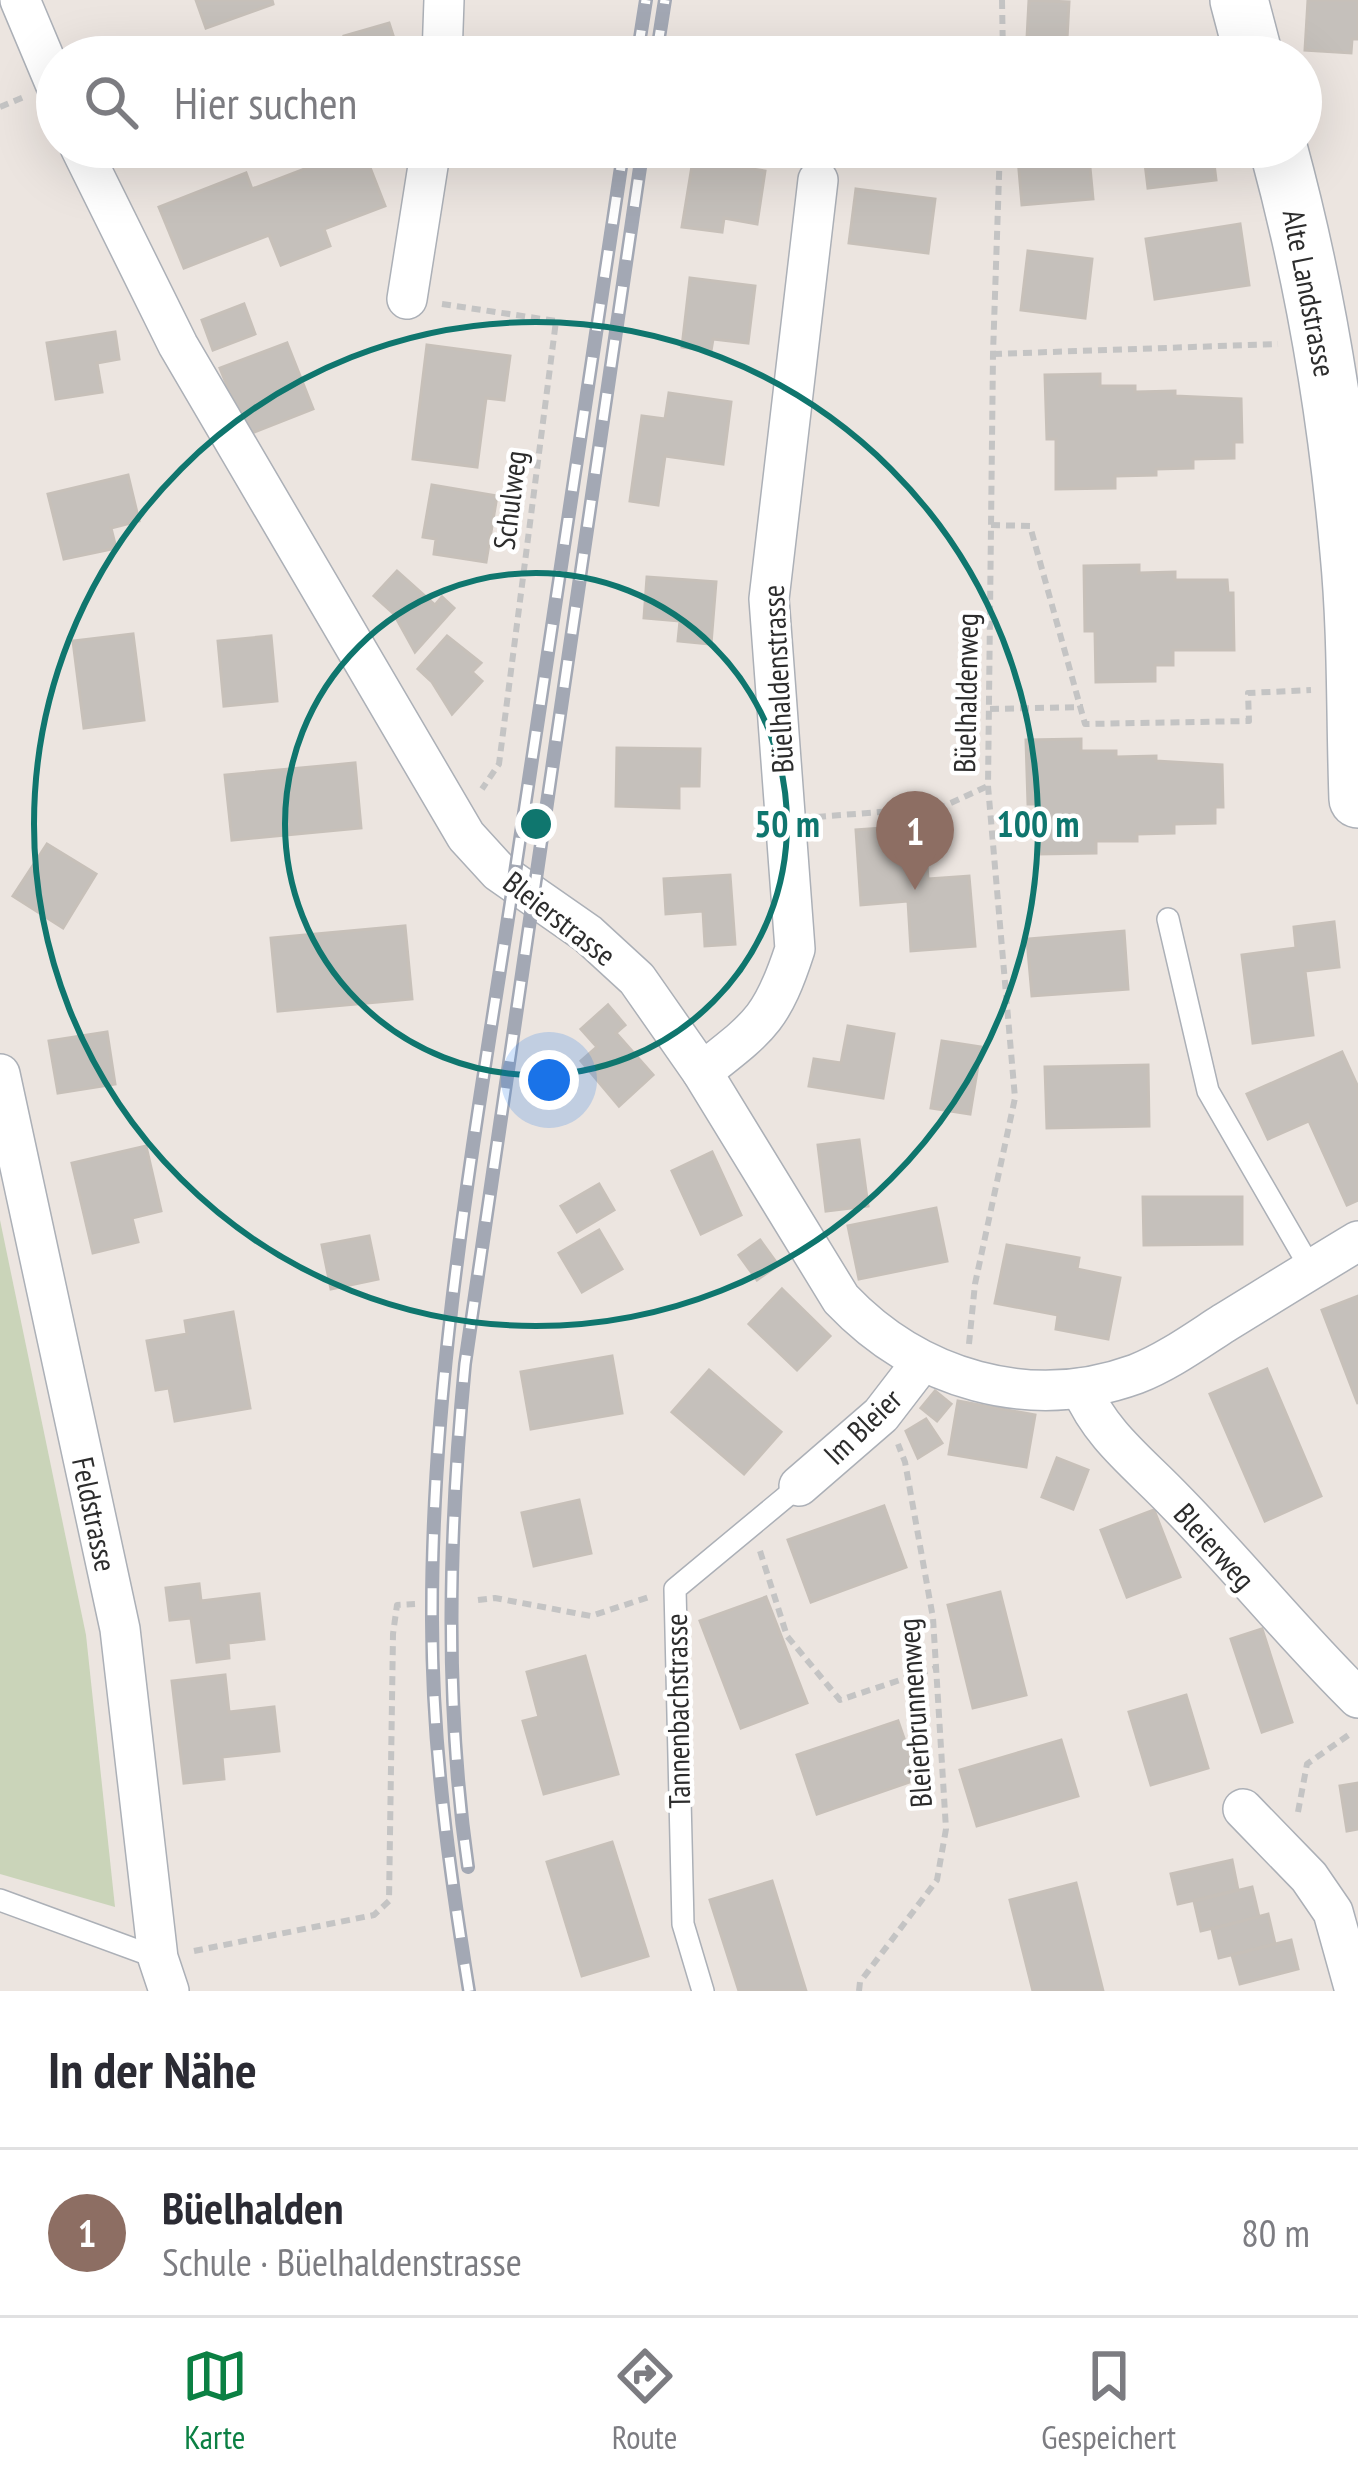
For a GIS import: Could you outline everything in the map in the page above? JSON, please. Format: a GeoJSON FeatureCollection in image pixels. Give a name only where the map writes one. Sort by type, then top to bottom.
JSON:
{"type":"FeatureCollection","features":[{"type":"Feature","properties":{"kind":"main road"},"geometry":{"type":"LineString","coordinates":[[1239,0],[1248,36]]}},
{"type":"Feature","properties":{"kind":"main road","name":"Alte Landstrasse"},"geometry":{"type":"LineString","coordinates":[[1284,168],[1304,242],[1340,464],[1350,557],[1358,799]]}},
{"type":"Feature","properties":{"kind":"street"},"geometry":{"type":"LineString","coordinates":[[20,0],[36,38]]}},
{"type":"Feature","properties":{"kind":"street"},"geometry":{"type":"LineString","coordinates":[[443,36],[444,0]]}},
{"type":"Feature","properties":{"kind":"street","name":"Bleierstrasse"},"geometry":{"type":"LineString","coordinates":[[90,168],[178,345],[466,836],[499,872],[588,934],[637,980],[702,1072],[841,1299],[865,1324],[921,1363],[962,1377],[1018,1388],[1081,1388],[1136,1373],[1170,1357],[1358,1241]]}},
{"type":"Feature","properties":{"kind":"street"},"geometry":{"type":"LineString","coordinates":[[407,298],[427,168]]}},
{"type":"Feature","properties":{"kind":"street","name":"Büelhaldenstrasse"},"geometry":{"type":"LineString","coordinates":[[702,1072],[752,1032],[778,1002],[795,949],[769,599],[818,180]]}},
{"type":"Feature","properties":{"kind":"street","name":"Feldstrasse"},"geometry":{"type":"LineString","coordinates":[[0,1075],[120,1630],[164,1975]]}},
{"type":"Feature","properties":{"kind":"street","name":"Im Bleier"},"geometry":{"type":"LineString","coordinates":[[799,1486],[881,1415],[921,1363]]}},
{"type":"Feature","properties":{"kind":"street","name":"Bleierweg"},"geometry":{"type":"LineString","coordinates":[[1081,1388],[1091,1414],[1116,1443],[1177,1502],[1358,1698]]}},
{"type":"Feature","properties":{"kind":"street"},"geometry":{"type":"LineString","coordinates":[[1243,1809],[1289,1856],[1333,1912],[1355,1991]]}},
{"type":"Feature","properties":{"kind":"lane"},"geometry":{"type":"LineString","coordinates":[[1168,920],[1208,1091],[1311,1269]]}},
{"type":"Feature","properties":{"kind":"lane","name":"Tannenbachstrasse"},"geometry":{"type":"LineString","coordinates":[[703,1991],[681,1902],[675,1588],[799,1486]]}},
{"type":"Feature","properties":{"kind":"lane"},"geometry":{"type":"LineString","coordinates":[[0,1900],[164,1975]]}},
{"type":"Feature","properties":{"kind":"path"},"geometry":{"type":"LineString","coordinates":[[1002,0],[1003,36]]}},
{"type":"Feature","properties":{"kind":"path","name":"Büelhaldenweg"},"geometry":{"type":"LineString","coordinates":[[962,1377],[976,1284],[1016,1098],[988,786],[999,168]]}},
{"type":"Feature","properties":{"kind":"path","name":"Schulweg"},"geometry":{"type":"LineString","coordinates":[[407,298],[556,320],[500,764],[477,796],[448,808]]}},
{"type":"Feature","properties":{"kind":"path"},"geometry":{"type":"LineString","coordinates":[[993,354],[1300,343]]}},
{"type":"Feature","properties":{"kind":"path"},"geometry":{"type":"LineString","coordinates":[[992,525],[1030,526],[1085,724],[1249,722],[1248,693],[1327,689]]}},
{"type":"Feature","properties":{"kind":"path"},"geometry":{"type":"LineString","coordinates":[[989,709],[1083,706]]}},
{"type":"Feature","properties":{"kind":"path"},"geometry":{"type":"LineString","coordinates":[[784,820],[942,808],[988,786]]}},
{"type":"Feature","properties":{"kind":"path","name":"Bleierbrunnenweg"},"geometry":{"type":"LineString","coordinates":[[859,1991],[860,1982],[937,1880],[946,1829],[934,1618],[905,1462],[881,1415]]}},
{"type":"Feature","properties":{"kind":"path"},"geometry":{"type":"LineString","coordinates":[[752,1524],[787,1636],[840,1700],[936,1668]]}},
{"type":"Feature","properties":{"kind":"path"},"geometry":{"type":"LineString","coordinates":[[478,1600],[495,1598],[591,1616],[675,1588]]}},
{"type":"Feature","properties":{"kind":"path"},"geometry":{"type":"LineString","coordinates":[[164,1975],[374,1915],[389,1901],[393,1634],[397,1605],[415,1604]]}},
{"type":"Feature","properties":{"kind":"path"},"geometry":{"type":"LineString","coordinates":[[1289,1856],[1307,1764],[1358,1729]]}},
{"type":"Feature","properties":{"kind":"green space"},"geometry":{"type":"Polygon","coordinates":[[[0,1220],[86,1635],[115,1907],[0,1874],[0,1220]]]}},
{"type":"Feature","properties":{"kind":"building"},"geometry":{"type":"Polygon","coordinates":[[[196,0],[272,0],[273,4],[206,28],[196,0]]]}},
{"type":"Feature","properties":{"kind":"building"},"geometry":{"type":"Polygon","coordinates":[[[1029,0],[1069,2],[1067,36],[1027,36],[1029,0]]]}},
{"type":"Feature","properties":{"kind":"building"},"geometry":{"type":"Polygon","coordinates":[[[1308,0],[1358,0],[1358,39],[1352,39],[1351,53],[1322,51],[1322,36],[1306,36],[1308,0]]]}},
{"type":"Feature","properties":{"kind":"building"},"geometry":{"type":"Polygon","coordinates":[[[389,23],[393,36],[344,36],[389,23]]]}},
{"type":"Feature","properties":{"kind":"building"},"geometry":{"type":"Polygon","coordinates":[[[307,168],[370,168],[385,206],[324,229],[330,246],[281,265],[269,235],[184,268],[159,207],[246,173],[252,189],[307,168]]]}},
{"type":"Feature","properties":{"kind":"building"},"geometry":{"type":"Polygon","coordinates":[[[692,168],[765,171],[757,224],[724,218],[722,232],[682,227],[692,168]]]}},
{"type":"Feature","properties":{"kind":"building"},"geometry":{"type":"Polygon","coordinates":[[[1019,168],[1090,168],[1093,199],[1022,205],[1019,168]]]}},
{"type":"Feature","properties":{"kind":"building"},"geometry":{"type":"Polygon","coordinates":[[[1146,168],[1215,168],[1216,180],[1148,188],[1146,168]]]}},
{"type":"Feature","properties":{"kind":"building"},"geometry":{"type":"Polygon","coordinates":[[[856,189],[935,199],[928,253],[849,243],[856,189]]]}},
{"type":"Feature","properties":{"kind":"building"},"geometry":{"type":"Polygon","coordinates":[[[1240,224],[1249,285],[1155,299],[1146,239],[1240,224]]]}},
{"type":"Feature","properties":{"kind":"building"},"geometry":{"type":"Polygon","coordinates":[[[1028,251],[1092,259],[1085,318],[1021,310],[1028,251]]]}},
{"type":"Feature","properties":{"kind":"building"},"geometry":{"type":"Polygon","coordinates":[[[690,278],[755,286],[748,343],[713,339],[711,351],[682,347],[690,278]]]}},
{"type":"Feature","properties":{"kind":"building"},"geometry":{"type":"Polygon","coordinates":[[[244,304],[255,334],[213,350],[202,320],[244,304]]]}},
{"type":"Feature","properties":{"kind":"building"},"geometry":{"type":"Polygon","coordinates":[[[115,332],[119,359],[97,363],[102,392],[56,399],[47,343],[115,332]]]}},
{"type":"Feature","properties":{"kind":"building"},"geometry":{"type":"Polygon","coordinates":[[[287,343],[313,409],[247,435],[220,368],[287,343]]]}},
{"type":"Feature","properties":{"kind":"building"},"geometry":{"type":"Polygon","coordinates":[[[427,345],[510,356],[504,400],[486,398],[477,467],[413,459],[427,345]]]}},
{"type":"Feature","properties":{"kind":"building"},"geometry":{"type":"Polygon","coordinates":[[[1100,374],[1100,386],[1241,399],[1242,442],[1234,442],[1234,458],[1193,459],[1193,468],[1156,469],[1156,475],[1115,476],[1115,488],[1056,489],[1056,439],[1047,439],[1045,375],[1100,374]]]}},
{"type":"Feature","properties":{"kind":"building"},"geometry":{"type":"Polygon","coordinates":[[[669,393],[731,402],[723,464],[665,456],[658,505],[630,501],[642,416],[665,419],[669,393]]]}},
{"type":"Feature","properties":{"kind":"building"},"geometry":{"type":"Polygon","coordinates":[[[128,475],[139,521],[111,528],[116,548],[64,559],[48,494],[128,475]]]}},
{"type":"Feature","properties":{"kind":"building"},"geometry":{"type":"Polygon","coordinates":[[[432,485],[497,496],[486,562],[434,554],[436,539],[423,537],[432,485]]]}},
{"type":"Feature","properties":{"kind":"building"},"geometry":{"type":"Polygon","coordinates":[[[1139,565],[1139,573],[1175,572],[1175,580],[1227,580],[1228,593],[1233,593],[1234,650],[1173,650],[1173,665],[1155,665],[1155,681],[1096,682],[1095,631],[1085,631],[1084,566],[1139,565]]]}},
{"type":"Feature","properties":{"kind":"building"},"geometry":{"type":"Polygon","coordinates":[[[397,571],[435,605],[442,597],[454,608],[415,652],[394,614],[374,596],[397,571]]]}},
{"type":"Feature","properties":{"kind":"building"},"geometry":{"type":"Polygon","coordinates":[[[647,577],[716,582],[711,644],[678,641],[680,621],[644,618],[647,577]]]}},
{"type":"Feature","properties":{"kind":"building"},"geometry":{"type":"Polygon","coordinates":[[[133,634],[144,720],[84,728],[73,641],[133,634]]]}},
{"type":"Feature","properties":{"kind":"building"},"geometry":{"type":"Polygon","coordinates":[[[271,636],[277,701],[224,706],[218,641],[271,636]]]}},
{"type":"Feature","properties":{"kind":"building"},"geometry":{"type":"Polygon","coordinates":[[[447,636],[481,663],[472,672],[482,681],[452,714],[418,669],[447,636]]]}},
{"type":"Feature","properties":{"kind":"building"},"geometry":{"type":"Polygon","coordinates":[[[1081,739],[1081,751],[1222,765],[1223,807],[1215,807],[1215,823],[1174,824],[1174,833],[1137,834],[1137,841],[1096,841],[1096,853],[1038,854],[1037,804],[1028,804],[1026,740],[1081,739]]]}},
{"type":"Feature","properties":{"kind":"building"},"geometry":{"type":"Polygon","coordinates":[[[617,748],[700,749],[699,786],[679,786],[679,808],[616,806],[617,748]]]}},
{"type":"Feature","properties":{"kind":"building"},"geometry":{"type":"Polygon","coordinates":[[[355,763],[361,828],[232,840],[225,775],[355,763]]]}},
{"type":"Feature","properties":{"kind":"building"},"geometry":{"type":"Polygon","coordinates":[[[924,825],[928,879],[969,876],[975,946],[911,951],[908,901],[861,905],[856,830],[924,825]]]}},
{"type":"Feature","properties":{"kind":"building"},"geometry":{"type":"Polygon","coordinates":[[[47,844],[96,874],[63,928],[13,896],[47,844]]]}},
{"type":"Feature","properties":{"kind":"building"},"geometry":{"type":"Polygon","coordinates":[[[730,875],[735,944],[705,946],[703,911],[666,914],[664,879],[730,875]]]}},
{"type":"Feature","properties":{"kind":"building"},"geometry":{"type":"Polygon","coordinates":[[[1334,922],[1339,967],[1305,971],[1313,1035],[1253,1043],[1242,955],[1296,948],[1294,927],[1334,922]]]}},
{"type":"Feature","properties":{"kind":"building"},"geometry":{"type":"Polygon","coordinates":[[[405,926],[412,999],[278,1011],[271,938],[405,926]]]}},
{"type":"Feature","properties":{"kind":"building"},"geometry":{"type":"Polygon","coordinates":[[[1124,931],[1128,989],[1032,996],[1027,939],[1124,931]]]}},
{"type":"Feature","properties":{"kind":"building"},"geometry":{"type":"Polygon","coordinates":[[[608,1005],[625,1025],[616,1033],[653,1075],[619,1106],[581,1061],[597,1047],[581,1029],[608,1005]]]}},
{"type":"Feature","properties":{"kind":"building"},"geometry":{"type":"Polygon","coordinates":[[[848,1026],[894,1034],[883,1098],[809,1086],[814,1059],[841,1063],[848,1026]]]}},
{"type":"Feature","properties":{"kind":"building"},"geometry":{"type":"Polygon","coordinates":[[[107,1032],[115,1084],[58,1093],[49,1041],[107,1032]]]}},
{"type":"Feature","properties":{"kind":"building"},"geometry":{"type":"Polygon","coordinates":[[[942,1041],[981,1047],[970,1114],[931,1108],[942,1041]]]}},
{"type":"Feature","properties":{"kind":"building"},"geometry":{"type":"Polygon","coordinates":[[[1342,1052],[1358,1087],[1358,1200],[1347,1205],[1309,1121],[1268,1139],[1247,1094],[1342,1052]]]}},
{"type":"Feature","properties":{"kind":"building"},"geometry":{"type":"Polygon","coordinates":[[[1148,1065],[1149,1126],[1047,1128],[1045,1067],[1148,1065]]]}},
{"type":"Feature","properties":{"kind":"building"},"geometry":{"type":"Polygon","coordinates":[[[859,1140],[868,1206],[826,1211],[818,1145],[859,1140]]]}},
{"type":"Feature","properties":{"kind":"building"},"geometry":{"type":"Polygon","coordinates":[[[146,1146],[161,1211],[132,1218],[138,1242],[93,1253],[72,1163],[146,1146]]]}},
{"type":"Feature","properties":{"kind":"building"},"geometry":{"type":"Polygon","coordinates":[[[712,1152],[741,1215],[701,1234],[672,1171],[712,1152]]]}},
{"type":"Feature","properties":{"kind":"building"},"geometry":{"type":"Polygon","coordinates":[[[599,1184],[614,1210],[577,1232],[561,1206],[599,1184]]]}},
{"type":"Feature","properties":{"kind":"building"},"geometry":{"type":"Polygon","coordinates":[[[1143,1197],[1242,1197],[1242,1244],[1144,1245],[1143,1197]]]}},
{"type":"Feature","properties":{"kind":"building"},"geometry":{"type":"Polygon","coordinates":[[[936,1208],[947,1261],[859,1279],[848,1226],[936,1208]]]}},
{"type":"Feature","properties":{"kind":"building"},"geometry":{"type":"Polygon","coordinates":[[[599,1230],[622,1269],[582,1292],[559,1253],[599,1230]]]}},
{"type":"Feature","properties":{"kind":"building"},"geometry":{"type":"Polygon","coordinates":[[[369,1236],[378,1279],[331,1289],[322,1245],[369,1236]]]}},
{"type":"Feature","properties":{"kind":"building"},"geometry":{"type":"Polygon","coordinates":[[[760,1240],[778,1265],[757,1280],[739,1255],[760,1240]]]}},
{"type":"Feature","properties":{"kind":"building"},"geometry":{"type":"Polygon","coordinates":[[[1007,1245],[1079,1258],[1077,1269],[1120,1278],[1108,1339],[1056,1329],[1058,1315],[995,1303],[1007,1245]]]}},
{"type":"Feature","properties":{"kind":"building"},"geometry":{"type":"Polygon","coordinates":[[[782,1289],[830,1336],[797,1370],[749,1324],[782,1289]]]}},
{"type":"Feature","properties":{"kind":"building"},"geometry":{"type":"Polygon","coordinates":[[[1358,1296],[1358,1404],[1322,1310],[1358,1296]]]}},
{"type":"Feature","properties":{"kind":"building"},"geometry":{"type":"Polygon","coordinates":[[[233,1312],[250,1408],[175,1421],[169,1388],[156,1390],[147,1341],[187,1334],[185,1321],[233,1312]]]}},
{"type":"Feature","properties":{"kind":"building"},"geometry":{"type":"Polygon","coordinates":[[[612,1356],[622,1413],[531,1429],[521,1372],[612,1356]]]}},
{"type":"Feature","properties":{"kind":"building"},"geometry":{"type":"Polygon","coordinates":[[[1267,1369],[1321,1496],[1265,1521],[1210,1394],[1267,1369]]]}},
{"type":"Feature","properties":{"kind":"building"},"geometry":{"type":"Polygon","coordinates":[[[709,1370],[781,1432],[744,1474],[672,1412],[709,1370]]]}},
{"type":"Feature","properties":{"kind":"building"},"geometry":{"type":"Polygon","coordinates":[[[935,1391],[951,1404],[937,1421],[921,1408],[935,1391]]]}},
{"type":"Feature","properties":{"kind":"building"},"geometry":{"type":"Polygon","coordinates":[[[958,1401],[1035,1415],[1026,1467],[949,1454],[958,1401]]]}},
{"type":"Feature","properties":{"kind":"building"},"geometry":{"type":"Polygon","coordinates":[[[926,1419],[942,1443],[918,1458],[906,1431],[926,1419]]]}},
{"type":"Feature","properties":{"kind":"building"},"geometry":{"type":"Polygon","coordinates":[[[1057,1458],[1088,1470],[1073,1509],[1042,1497],[1057,1458]]]}},
{"type":"Feature","properties":{"kind":"building"},"geometry":{"type":"Polygon","coordinates":[[[579,1500],[591,1553],[534,1566],[522,1513],[579,1500]]]}},
{"type":"Feature","properties":{"kind":"building"},"geometry":{"type":"Polygon","coordinates":[[[884,1506],[906,1567],[811,1602],[788,1540],[884,1506]]]}},
{"type":"Feature","properties":{"kind":"building"},"geometry":{"type":"Polygon","coordinates":[[[1154,1510],[1180,1577],[1127,1597],[1101,1530],[1154,1510]]]}},
{"type":"Feature","properties":{"kind":"building"},"geometry":{"type":"Polygon","coordinates":[[[199,1584],[201,1601],[259,1594],[264,1639],[228,1643],[229,1658],[197,1662],[191,1618],[170,1620],[166,1588],[199,1584]]]}},
{"type":"Feature","properties":{"kind":"building"},"geometry":{"type":"Polygon","coordinates":[[[1000,1592],[1026,1695],[973,1708],[948,1605],[1000,1592]]]}},
{"type":"Feature","properties":{"kind":"building"},"geometry":{"type":"Polygon","coordinates":[[[766,1597],[807,1703],[741,1728],[700,1621],[766,1597]]]}},
{"type":"Feature","properties":{"kind":"building"},"geometry":{"type":"Polygon","coordinates":[[[1262,1629],[1292,1722],[1262,1732],[1231,1639],[1262,1629]]]}},
{"type":"Feature","properties":{"kind":"building"},"geometry":{"type":"Polygon","coordinates":[[[585,1656],[618,1774],[544,1794],[523,1721],[539,1717],[527,1672],[585,1656]]]}},
{"type":"Feature","properties":{"kind":"building"},"geometry":{"type":"Polygon","coordinates":[[[225,1675],[229,1712],[274,1707],[279,1751],[222,1757],[224,1779],[184,1783],[172,1681],[225,1675]]]}},
{"type":"Feature","properties":{"kind":"building"},"geometry":{"type":"Polygon","coordinates":[[[1186,1695],[1208,1768],[1151,1785],[1129,1712],[1186,1695]]]}},
{"type":"Feature","properties":{"kind":"building"},"geometry":{"type":"Polygon","coordinates":[[[898,1721],[918,1779],[817,1814],[797,1755],[898,1721]]]}},
{"type":"Feature","properties":{"kind":"building"},"geometry":{"type":"Polygon","coordinates":[[[1061,1740],[1078,1796],[977,1826],[960,1770],[1061,1740]]]}},
{"type":"Feature","properties":{"kind":"building"},"geometry":{"type":"Polygon","coordinates":[[[1358,1783],[1358,1829],[1347,1831],[1340,1786],[1358,1783]]]}},
{"type":"Feature","properties":{"kind":"building"},"geometry":{"type":"Polygon","coordinates":[[[612,1842],[648,1956],[582,1976],[547,1862],[612,1842]]]}},
{"type":"Feature","properties":{"kind":"building"},"geometry":{"type":"Polygon","coordinates":[[[1232,1860],[1238,1890],[1178,1904],[1171,1874],[1232,1860]]]}},
{"type":"Feature","properties":{"kind":"building"},"geometry":{"type":"Polygon","coordinates":[[[772,1881],[806,1991],[739,1991],[710,1900],[772,1881]]]}},
{"type":"Feature","properties":{"kind":"building"},"geometry":{"type":"Polygon","coordinates":[[[1076,1883],[1103,1991],[1033,1991],[1010,1900],[1076,1883]]]}},
{"type":"Feature","properties":{"kind":"building"},"geometry":{"type":"Polygon","coordinates":[[[1252,1887],[1259,1917],[1201,1931],[1194,1901],[1252,1887]]]}},
{"type":"Feature","properties":{"kind":"building"},"geometry":{"type":"Polygon","coordinates":[[[1268,1914],[1275,1944],[1219,1958],[1212,1929],[1268,1914]]]}},
{"type":"Feature","properties":{"kind":"building"},"geometry":{"type":"Polygon","coordinates":[[[1291,1940],[1298,1969],[1240,1984],[1232,1955],[1291,1940]]]}},
{"type":"Feature","properties":{"kind":"railway"},"geometry":{"type":"LineString","coordinates":[[640,36],[646,0]]}},
{"type":"Feature","properties":{"kind":"railway"},"geometry":{"type":"LineString","coordinates":[[659,36],[665,0]]}},
{"type":"Feature","properties":{"kind":"railway"},"geometry":{"type":"LineString","coordinates":[[469,1991],[435,1713],[432,1620],[439,1436],[471,1160],[621,168]]}},
{"type":"Feature","properties":{"kind":"railway"},"geometry":{"type":"LineString","coordinates":[[468,1867],[452,1678],[455,1490],[465,1364],[640,168]]}},
{"type":"Feature","properties":{"kind":"place","name":"Büelhalden"},"geometry":{"type":"Point","coordinates":[915,890]}}]}
